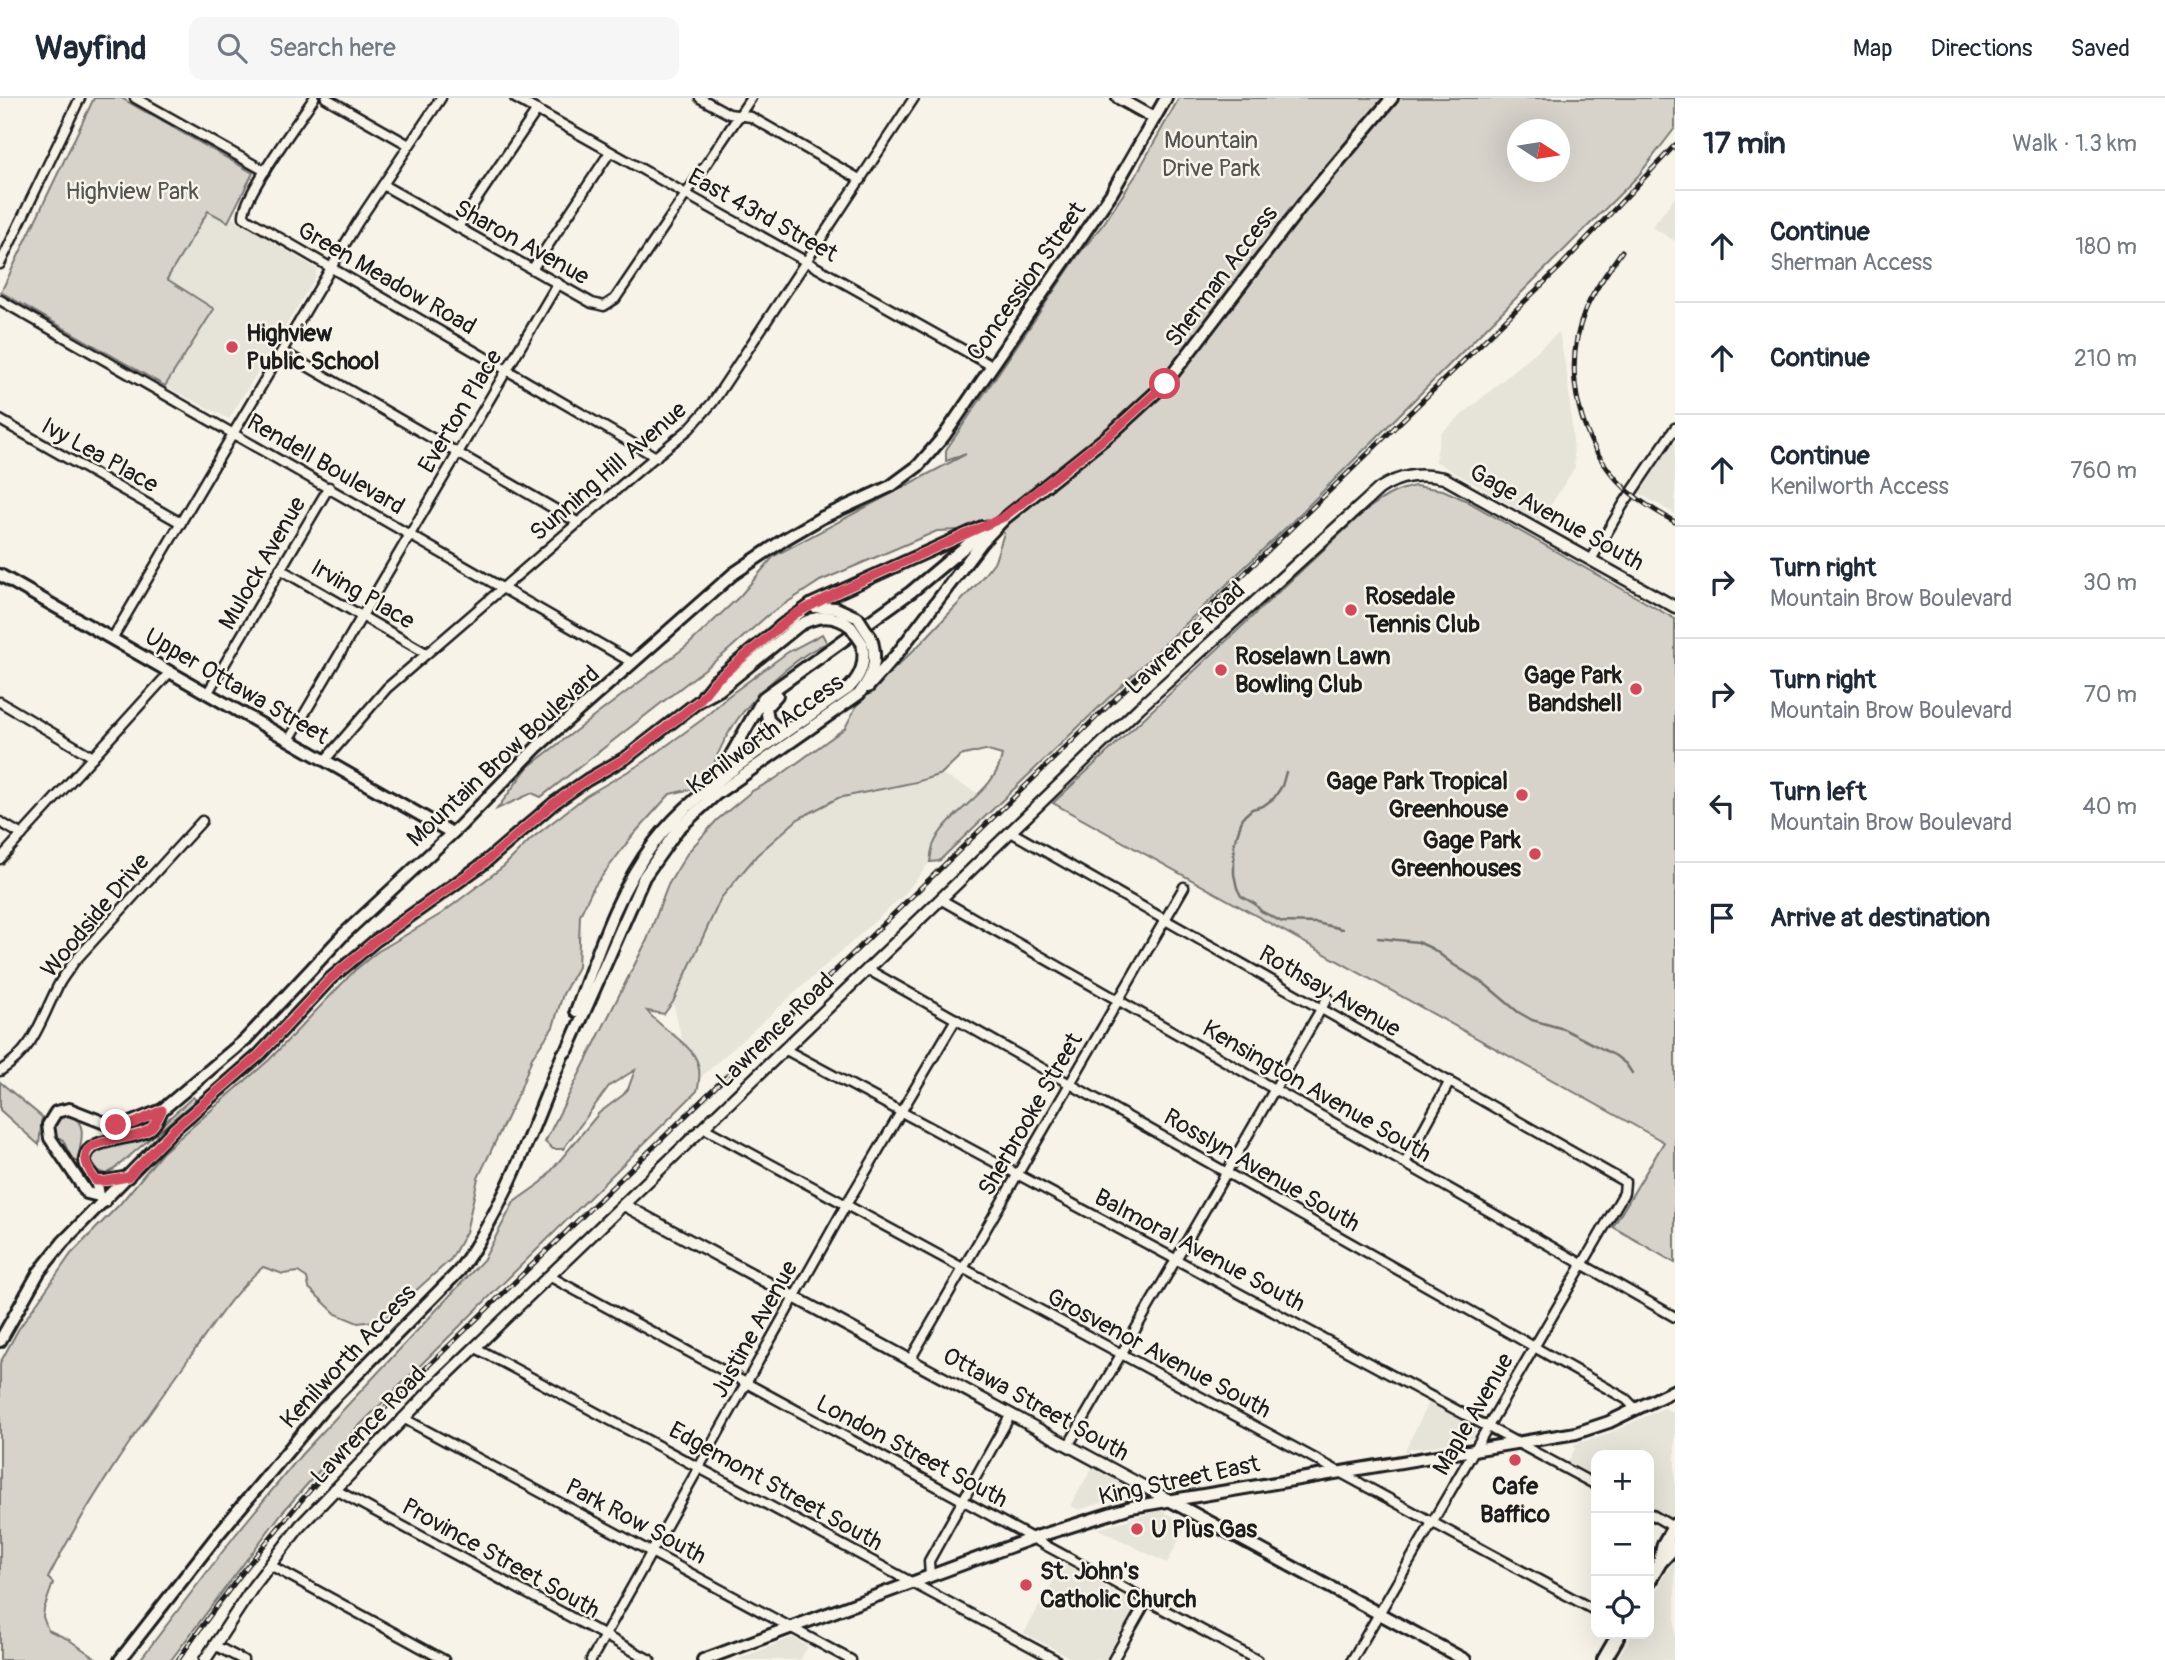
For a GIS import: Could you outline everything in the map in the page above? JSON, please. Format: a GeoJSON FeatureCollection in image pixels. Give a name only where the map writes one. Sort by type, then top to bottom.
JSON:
{"type":"FeatureCollection","features":[{"type":"Feature","properties":{"kind":"main road"},"geometry":{"type":"LineString","coordinates":[[1118,98],[1154,118]]}},
{"type":"Feature","properties":{"kind":"main road","name":"Concession Street"},"geometry":{"type":"LineString","coordinates":[[905,477],[931,453],[1111,194],[1166,98]]}},
{"type":"Feature","properties":{"kind":"main road","name":"Sherman Access"},"geometry":{"type":"LineString","coordinates":[[999,520],[1114,431],[1165,384],[1306,200],[1392,98]]}},
{"type":"Feature","properties":{"kind":"main road","name":"Mountain Brow Boulevard"},"geometry":{"type":"LineString","coordinates":[[101,1199],[87,1193],[50,1138],[48,1125],[52,1116],[60,1110],[69,1109],[123,1126],[162,1110],[246,1039],[345,933],[452,833],[537,747],[733,574],[809,525],[905,477]]}},
{"type":"Feature","properties":{"kind":"main road"},"geometry":{"type":"LineString","coordinates":[[859,694],[882,673],[999,520]]}},
{"type":"Feature","properties":{"kind":"main road"},"geometry":{"type":"LineString","coordinates":[[699,701],[715,681],[779,626],[812,604],[999,520]]}},
{"type":"Feature","properties":{"kind":"main road"},"geometry":{"type":"LineString","coordinates":[[701,793],[722,770],[764,697],[911,592],[999,520]]}},
{"type":"Feature","properties":{"kind":"main road"},"geometry":{"type":"LineString","coordinates":[[794,726],[781,728],[770,724],[765,711],[768,703],[909,602],[982,542]]}},
{"type":"Feature","properties":{"kind":"main road","name":"Upper Ottawa Street"},"geometry":{"type":"LineString","coordinates":[[0,575],[452,833]]}},
{"type":"Feature","properties":{"kind":"main road"},"geometry":{"type":"LineString","coordinates":[[779,626],[819,606],[842,610],[867,640]]}},
{"type":"Feature","properties":{"kind":"main road"},"geometry":{"type":"LineString","coordinates":[[0,1341],[39,1272],[101,1199],[128,1177],[174,1129],[259,1055],[330,979],[375,941],[483,864],[554,803],[627,757],[699,701],[719,690],[808,620],[833,617],[854,622]]}},
{"type":"Feature","properties":{"kind":"main road","name":"Kenilworth Access"},"geometry":{"type":"LineString","coordinates":[[563,1054],[596,959],[629,883],[652,845],[701,793],[855,683],[863,667],[867,640]]}},
{"type":"Feature","properties":{"kind":"main road","name":"Kenilworth Access"},"geometry":{"type":"LineString","coordinates":[[120,1660],[220,1532],[323,1409],[459,1271],[496,1212],[563,1054],[568,1049],[645,877],[678,829],[715,795],[859,694],[873,671],[875,657],[867,640]]}},
{"type":"Feature","properties":{"kind":"main road","name":"Mountain Brow Boulevard"},"geometry":{"type":"LineString","coordinates":[[101,1199],[96,1181],[85,1166],[85,1155],[99,1143],[142,1133],[155,1124],[162,1110]]}},
{"type":"Feature","properties":{"kind":"main road"},"geometry":{"type":"LineString","coordinates":[[96,1181],[128,1177]]}},
{"type":"Feature","properties":{"kind":"main road","name":"King Street East"},"geometry":{"type":"LineString","coordinates":[[703,1660],[1033,1538],[1132,1507],[1591,1429],[1675,1390]]}},
{"type":"Feature","properties":{"kind":"main road","name":"Ottawa Street South"},"geometry":{"type":"LineString","coordinates":[[1167,1499],[1465,1660]]}},
{"type":"Feature","properties":{"kind":"main road"},"geometry":{"type":"LineString","coordinates":[[1660,1562],[1664,1544],[1675,1527]]}},
{"type":"Feature","properties":{"kind":"main road"},"geometry":{"type":"LineString","coordinates":[[1652,1576],[1660,1562],[1675,1546]]}},
{"type":"Feature","properties":{"kind":"main road"},"geometry":{"type":"LineString","coordinates":[[1604,1660],[1616,1639]]}},
{"type":"Feature","properties":{"kind":"street"},"geometry":{"type":"LineString","coordinates":[[0,264],[80,98]]}},
{"type":"Feature","properties":{"kind":"street"},"geometry":{"type":"LineString","coordinates":[[135,98],[265,172],[314,98]]}},
{"type":"Feature","properties":{"kind":"street"},"geometry":{"type":"LineString","coordinates":[[326,98],[409,145]]}},
{"type":"Feature","properties":{"kind":"street"},"geometry":{"type":"LineString","coordinates":[[112,639],[331,268],[441,98]]}},
{"type":"Feature","properties":{"kind":"street","name":"East 43rd Street"},"geometry":{"type":"LineString","coordinates":[[515,98],[992,366]]}},
{"type":"Feature","properties":{"kind":"street"},"geometry":{"type":"LineString","coordinates":[[700,98],[729,114],[751,117],[861,180]]}},
{"type":"Feature","properties":{"kind":"street","name":"Sharon Avenue"},"geometry":{"type":"LineString","coordinates":[[383,185],[592,303],[604,306],[615,299],[751,98]]}},
{"type":"Feature","properties":{"kind":"street","name":"Sunning Hill Avenue"},"geometry":{"type":"LineString","coordinates":[[325,760],[387,688],[689,429],[713,402],[914,98]]}},
{"type":"Feature","properties":{"kind":"street"},"geometry":{"type":"LineString","coordinates":[[458,228],[537,110]]}},
{"type":"Feature","properties":{"kind":"street"},"geometry":{"type":"LineString","coordinates":[[533,268],[610,152]]}},
{"type":"Feature","properties":{"kind":"street","name":"Green Meadow Road"},"geometry":{"type":"LineString","coordinates":[[265,172],[243,209],[244,217],[656,457]]}},
{"type":"Feature","properties":{"kind":"street","name":"Everton Place"},"geometry":{"type":"LineString","coordinates":[[289,740],[558,283]]}},
{"type":"Feature","properties":{"kind":"street","name":"Rendell Boulevard"},"geometry":{"type":"LineString","coordinates":[[0,300],[633,663]]}},
{"type":"Feature","properties":{"kind":"street"},"geometry":{"type":"LineString","coordinates":[[283,352],[579,523]]}},
{"type":"Feature","properties":{"kind":"street","name":"Ivy Lea Place"},"geometry":{"type":"LineString","coordinates":[[0,420],[181,523]]}},
{"type":"Feature","properties":{"kind":"street"},"geometry":{"type":"LineString","coordinates":[[1591,560],[1623,505],[1675,428]]}},
{"type":"Feature","properties":{"kind":"street","name":"Gage Avenue South"},"geometry":{"type":"LineString","coordinates":[[1416,475],[1444,478],[1675,607]]}},
{"type":"Feature","properties":{"kind":"street","name":"Lawrence Road"},"geometry":{"type":"LineString","coordinates":[[205,1660],[300,1526],[403,1418],[1173,676],[1367,497],[1390,481],[1416,475]]}},
{"type":"Feature","properties":{"kind":"street","name":"Mulock Avenue"},"geometry":{"type":"LineString","coordinates":[[207,694],[329,488]]}},
{"type":"Feature","properties":{"kind":"street","name":"Irving Place"},"geometry":{"type":"LineString","coordinates":[[280,569],[426,653]]}},
{"type":"Feature","properties":{"kind":"street"},"geometry":{"type":"LineString","coordinates":[[0,859],[170,672]]}},
{"type":"Feature","properties":{"kind":"street"},"geometry":{"type":"LineString","coordinates":[[0,702],[93,757]]}},
{"type":"Feature","properties":{"kind":"street","name":"Woodside Drive"},"geometry":{"type":"LineString","coordinates":[[0,1071],[26,1049],[40,1027],[57,987],[74,962],[202,821]]}},
{"type":"Feature","properties":{"kind":"street"},"geometry":{"type":"LineString","coordinates":[[0,822],[22,835]]}},
{"type":"Feature","properties":{"kind":"street","name":"Rothsay Avenue"},"geometry":{"type":"LineString","coordinates":[[1011,832],[1621,1179],[1626,1187]]}},
{"type":"Feature","properties":{"kind":"street","name":"Sherbrooke Street"},"geometry":{"type":"LineString","coordinates":[[910,1360],[1184,887]]}},
{"type":"Feature","properties":{"kind":"street","name":"Kensington Avenue South"},"geometry":{"type":"LineString","coordinates":[[940,899],[1675,1317]]}},
{"type":"Feature","properties":{"kind":"street","name":"Rosslyn Avenue South"},"geometry":{"type":"LineString","coordinates":[[867,969],[1626,1399],[1636,1409]]}},
{"type":"Feature","properties":{"kind":"street"},"geometry":{"type":"LineString","coordinates":[[1068,1446],[1328,997]]}},
{"type":"Feature","properties":{"kind":"street","name":"Justine Avenue"},"geometry":{"type":"LineString","coordinates":[[591,1660],[846,1205],[956,1020]]}},
{"type":"Feature","properties":{"kind":"street","name":"Balmoral Avenue South"},"geometry":{"type":"LineString","coordinates":[[786,1050],[1591,1482]]}},
{"type":"Feature","properties":{"kind":"street"},"geometry":{"type":"LineString","coordinates":[[1405,1163],[1450,1081]]}},
{"type":"Feature","properties":{"kind":"street","name":"Grosvenor Avenue South"},"geometry":{"type":"LineString","coordinates":[[704,1128],[1591,1608]]}},
{"type":"Feature","properties":{"kind":"street","name":"Maple Avenue"},"geometry":{"type":"LineString","coordinates":[[1352,1660],[1626,1187]]}},
{"type":"Feature","properties":{"kind":"street","name":"Ottawa Street South"},"geometry":{"type":"LineString","coordinates":[[624,1205],[1167,1499]]}},
{"type":"Feature","properties":{"kind":"street","name":"London Street South"},"geometry":{"type":"LineString","coordinates":[[549,1276],[1257,1660]]}},
{"type":"Feature","properties":{"kind":"street","name":"Edgemont Street South"},"geometry":{"type":"LineString","coordinates":[[476,1348],[700,1466],[1056,1660]]}},
{"type":"Feature","properties":{"kind":"street"},"geometry":{"type":"LineString","coordinates":[[930,1576],[929,1561],[1011,1414]]}},
{"type":"Feature","properties":{"kind":"street","name":"Park Row South"},"geometry":{"type":"LineString","coordinates":[[403,1418],[851,1660]]}},
{"type":"Feature","properties":{"kind":"street","name":"Province Street South"},"geometry":{"type":"LineString","coordinates":[[334,1489],[650,1660]]}},
{"type":"Feature","properties":{"kind":"street"},"geometry":{"type":"LineString","coordinates":[[1654,1516],[1675,1527]]}},
{"type":"Feature","properties":{"kind":"street"},"geometry":{"type":"LineString","coordinates":[[270,1565],[444,1660]]}},
{"type":"Feature","properties":{"kind":"street"},"geometry":{"type":"LineString","coordinates":[[1113,1660],[1147,1601]]}},
{"type":"Feature","properties":{"kind":"street"},"geometry":{"type":"LineString","coordinates":[[215,1645],[243,1660]]}},
{"type":"Feature","properties":{"kind":"shaded area"},"geometry":{"type":"Polygon","coordinates":[[[1675,197],[1675,241],[1652,227],[1675,197]]]}},
{"type":"Feature","properties":{"kind":"shaded area","name":"Highview Public School"},"geometry":{"type":"Polygon","coordinates":[[[208,211],[228,222],[231,217],[317,269],[315,278],[229,419],[165,386],[213,309],[167,280],[208,211]]]}},
{"type":"Feature","properties":{"kind":"shaded area"},"geometry":{"type":"Polygon","coordinates":[[[1559,332],[1568,381],[1575,467],[1540,522],[1435,461],[1441,433],[1559,332]]]}},
{"type":"Feature","properties":{"kind":"shaded area"},"geometry":{"type":"Polygon","coordinates":[[[1675,441],[1675,514],[1639,493],[1675,441]]]}},
{"type":"Feature","properties":{"kind":"shaded area"},"geometry":{"type":"Polygon","coordinates":[[[941,774],[978,793],[949,823],[933,845],[930,862],[903,896],[701,1077],[697,1061],[682,1039],[673,1002],[721,898],[757,855],[798,819],[838,798],[916,782],[941,774]]]}},
{"type":"Feature","properties":{"kind":"shaded area"},"geometry":{"type":"Polygon","coordinates":[[[1429,1402],[1476,1428],[1473,1438],[1411,1448],[1404,1453],[1429,1402]]]}},
{"type":"Feature","properties":{"kind":"shaded area"},"geometry":{"type":"Polygon","coordinates":[[[1664,1408],[1675,1413],[1675,1513],[1671,1518],[1654,1509],[1654,1450],[1591,1450],[1591,1474],[1568,1462],[1575,1449],[1574,1444],[1603,1436],[1664,1408]]]}},
{"type":"Feature","properties":{"kind":"shaded area"},"geometry":{"type":"Polygon","coordinates":[[[1092,1468],[1135,1492],[1079,1510],[1070,1506],[1092,1468]]]}},
{"type":"Feature","properties":{"kind":"shaded area"},"geometry":{"type":"Polygon","coordinates":[[[1160,1510],[1187,1524],[1167,1563],[1098,1529],[1160,1510]]]}},
{"type":"Feature","properties":{"kind":"shaded area"},"geometry":{"type":"Polygon","coordinates":[[[1675,1558],[1675,1660],[1617,1660],[1629,1639],[1654,1639],[1654,1594],[1675,1558]]]}},
{"type":"Feature","properties":{"kind":"shaded area"},"geometry":{"type":"Polygon","coordinates":[[[1063,1564],[1135,1603],[1136,1607],[1105,1660],[1075,1660],[1024,1633],[1063,1564]]]}},
{"type":"Feature","properties":{"kind":"shaded area"},"geometry":{"type":"Polygon","coordinates":[[[793,1637],[808,1647],[800,1660],[736,1660],[793,1637]]]}},
{"type":"Feature","properties":{"kind":"green space","name":"Highview Park"},"geometry":{"type":"Polygon","coordinates":[[[94,98],[121,98],[253,173],[228,222],[208,211],[167,279],[214,309],[165,386],[1,292],[94,98]]]}},
{"type":"Feature","properties":{"kind":"green space","name":"Mountain Drive Park"},"geometry":{"type":"Polygon","coordinates":[[[1179,98],[1675,98],[1675,128],[1638,176],[1300,514],[939,861],[930,862],[932,848],[939,834],[991,781],[1002,755],[985,750],[960,756],[941,774],[916,782],[838,798],[798,819],[757,855],[721,898],[673,1002],[664,1014],[647,1011],[693,1053],[698,1063],[697,1091],[356,1429],[281,1514],[171,1660],[140,1660],[236,1534],[301,1455],[484,1259],[514,1202],[542,1182],[599,1113],[628,1089],[635,1070],[609,1086],[563,1149],[553,1149],[545,1142],[647,940],[668,885],[688,852],[717,820],[752,791],[775,779],[845,728],[857,705],[976,585],[995,561],[1004,533],[987,519],[960,530],[937,531],[820,581],[768,615],[724,654],[541,797],[532,793],[497,809],[528,767],[688,645],[740,596],[774,556],[966,454],[946,461],[946,450],[1079,254],[1104,223],[1136,175],[1179,98]]]}},
{"type":"Feature","properties":{"kind":"green space"},"geometry":{"type":"Polygon","coordinates":[[[1415,486],[1443,490],[1465,500],[1675,619],[1675,1263],[1613,1227],[1664,1142],[1053,803],[1365,511],[1388,496],[1415,486]]]}},
{"type":"Feature","properties":{"kind":"green space"},"geometry":{"type":"Polygon","coordinates":[[[822,634],[827,643],[785,670],[747,707],[728,733],[707,782],[670,794],[633,835],[593,888],[580,915],[578,967],[563,994],[553,1027],[532,1058],[520,1090],[478,1178],[466,1232],[451,1259],[383,1320],[358,1323],[336,1314],[309,1288],[307,1278],[298,1272],[283,1274],[263,1267],[223,1310],[151,1411],[114,1465],[48,1578],[53,1583],[43,1617],[48,1630],[68,1639],[98,1660],[0,1660],[0,1363],[18,1330],[71,1254],[120,1204],[162,1153],[269,1060],[355,970],[377,952],[441,914],[504,866],[531,839],[586,796],[644,762],[788,652],[822,634]]]}},
{"type":"Feature","properties":{"kind":"green space"},"geometry":{"type":"Polygon","coordinates":[[[0,1082],[42,1117],[39,1145],[0,1110],[0,1082]]]}},
{"type":"Feature","properties":{"kind":"green space"},"geometry":{"type":"Polygon","coordinates":[[[193,1097],[196,1100],[113,1170],[106,1174],[95,1170],[91,1163],[95,1152],[148,1137],[193,1097]]]}},
{"type":"Feature","properties":{"kind":"green space"},"geometry":{"type":"Polygon","coordinates":[[[70,1115],[80,1123],[82,1134],[78,1160],[73,1162],[63,1140],[56,1136],[54,1127],[61,1116],[70,1115]]]}},
{"type":"Feature","properties":{"kind":"waterway"},"geometry":{"type":"LineString","coordinates":[[1286,772],[1282,786],[1274,798],[1263,806],[1252,809],[1243,817],[1234,844],[1237,888],[1241,896],[1282,922],[1317,923],[1342,929]]}},
{"type":"Feature","properties":{"kind":"waterway"},"geometry":{"type":"LineString","coordinates":[[1378,938],[1418,942],[1433,949],[1486,985],[1518,1012],[1532,1020],[1564,1029],[1616,1056],[1632,1073]]}},
{"type":"Feature","properties":{"kind":"railway"},"geometry":{"type":"LineString","coordinates":[[178,1660],[227,1592],[280,1526],[392,1401],[1559,268],[1675,145]]}},
{"type":"Feature","properties":{"kind":"railway"},"geometry":{"type":"LineString","coordinates":[[1622,251],[1593,295],[1578,334],[1575,382],[1579,406],[1596,451],[1610,471],[1638,499],[1675,522]]}},
{"type":"Feature","properties":{"kind":"place","name":"Highview Public School"},"geometry":{"type":"Point","coordinates":[232,347]}},
{"type":"Feature","properties":{"kind":"place","name":"Rosedale Tennis Club"},"geometry":{"type":"Point","coordinates":[1351,610]}},
{"type":"Feature","properties":{"kind":"place","name":"Roselawn Lawn Bowling Club"},"geometry":{"type":"Point","coordinates":[1221,670]}},
{"type":"Feature","properties":{"kind":"place","name":"Gage Park Bandshell"},"geometry":{"type":"Point","coordinates":[1636,689]}},
{"type":"Feature","properties":{"kind":"place","name":"Gage Park Tropical Greenhouse"},"geometry":{"type":"Point","coordinates":[1522,795]}},
{"type":"Feature","properties":{"kind":"place","name":"Gage Park Greenhouses"},"geometry":{"type":"Point","coordinates":[1535,854]}},
{"type":"Feature","properties":{"kind":"place","name":"Cafe Baffico"},"geometry":{"type":"Point","coordinates":[1515,1460]}},
{"type":"Feature","properties":{"kind":"place","name":"U Plus Gas"},"geometry":{"type":"Point","coordinates":[1137,1529]}},
{"type":"Feature","properties":{"kind":"place","name":"St. John's Catholic Church"},"geometry":{"type":"Point","coordinates":[1026,1585]}},
{"type":"Feature","properties":{"kind":"route"},"geometry":{"type":"LineString","coordinates":[[116,1125],[134,1123],[162,1110],[150,1129],[133,1137],[99,1143],[90,1148],[85,1155],[85,1166],[96,1181],[128,1177],[174,1129],[259,1055],[330,979],[375,941],[483,864],[554,803],[627,757],[660,732],[699,701],[715,681],[795,614],[1004,517],[1114,431],[1165,384]]}}]}
